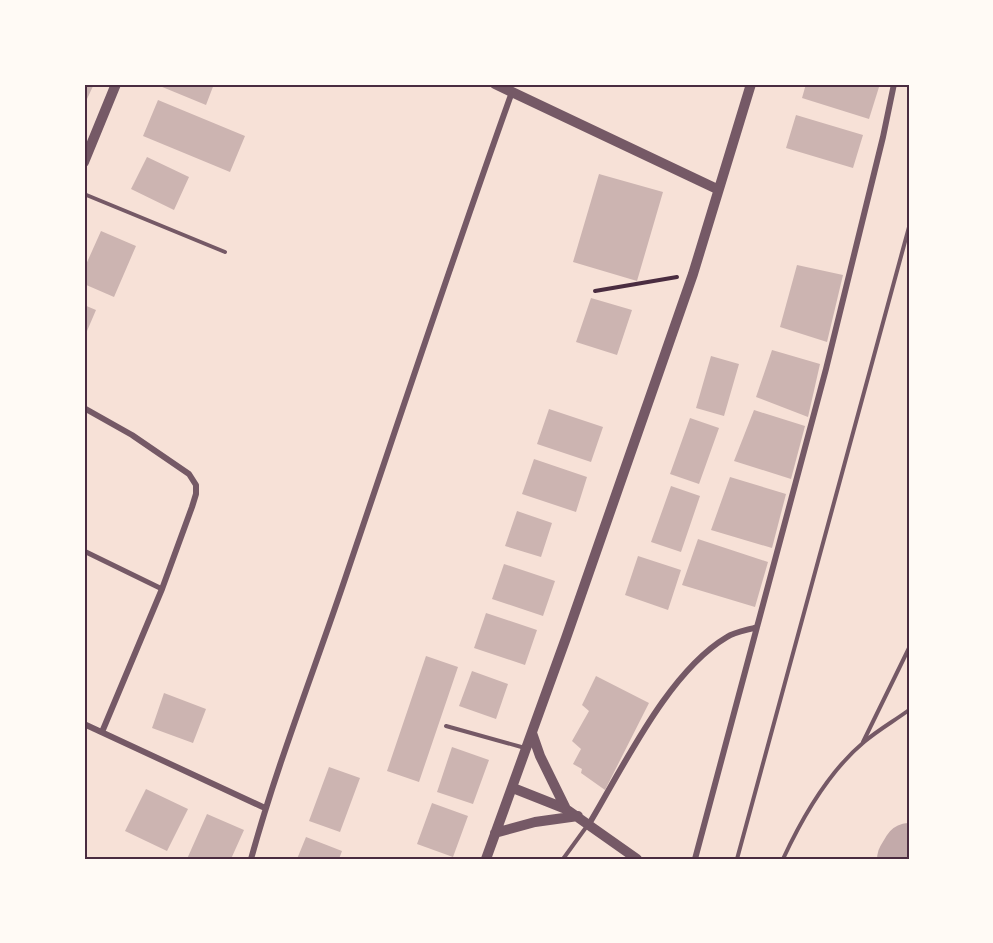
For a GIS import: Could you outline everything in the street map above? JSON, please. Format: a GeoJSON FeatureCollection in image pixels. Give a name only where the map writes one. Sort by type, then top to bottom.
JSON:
{"type":"FeatureCollection","features":[{"type":"Feature","properties":{"kind":"street"},"geometry":{"type":"LineString","coordinates":[[84,162],[116,84]]}},
{"type":"Feature","properties":{"kind":"street"},"geometry":{"type":"LineString","coordinates":[[495,84],[717,189]]}},
{"type":"Feature","properties":{"kind":"street"},"geometry":{"type":"LineString","coordinates":[[486,859],[693,274],[717,189],[752,84]]}},
{"type":"Feature","properties":{"kind":"street"},"geometry":{"type":"LineString","coordinates":[[695,859],[826,369],[894,84]]}},
{"type":"Feature","properties":{"kind":"street"},"geometry":{"type":"LineString","coordinates":[[251,859],[265,808],[335,609],[460,237],[512,92]]}},
{"type":"Feature","properties":{"kind":"street"},"geometry":{"type":"LineString","coordinates":[[84,408],[158,452],[189,474],[196,485],[192,507],[162,589],[102,732]]}},
{"type":"Feature","properties":{"kind":"street"},"geometry":{"type":"LineString","coordinates":[[84,551],[162,589]]}},
{"type":"Feature","properties":{"kind":"street"},"geometry":{"type":"LineString","coordinates":[[589,824],[648,725],[679,681],[705,654],[728,636],[757,627]]}},
{"type":"Feature","properties":{"kind":"street"},"geometry":{"type":"LineString","coordinates":[[84,724],[265,808]]}},
{"type":"Feature","properties":{"kind":"street"},"geometry":{"type":"LineString","coordinates":[[531,733],[566,809]]}},
{"type":"Feature","properties":{"kind":"street"},"geometry":{"type":"LineString","coordinates":[[513,788],[566,809],[637,859]]}},
{"type":"Feature","properties":{"kind":"street"},"geometry":{"type":"LineString","coordinates":[[495,833],[535,822],[578,816]]}},
{"type":"Feature","properties":{"kind":"lane"},"geometry":{"type":"LineString","coordinates":[[84,195],[225,252]]}},
{"type":"Feature","properties":{"kind":"lane"},"geometry":{"type":"LineString","coordinates":[[737,859],[909,227]]}},
{"type":"Feature","properties":{"kind":"lane"},"geometry":{"type":"LineString","coordinates":[[863,742],[909,648]]}},
{"type":"Feature","properties":{"kind":"lane"},"geometry":{"type":"LineString","coordinates":[[783,859],[812,803],[836,771],[863,742],[909,710]]}},
{"type":"Feature","properties":{"kind":"lane"},"geometry":{"type":"LineString","coordinates":[[446,726],[526,748]]}},
{"type":"Feature","properties":{"kind":"lane"},"geometry":{"type":"LineString","coordinates":[[563,859],[589,824]]}},
{"type":"Feature","properties":{"kind":"path"},"geometry":{"type":"LineString","coordinates":[[595,291],[693,274]]}},
{"type":"Feature","properties":{"kind":"building"},"geometry":{"type":"Polygon","coordinates":[[[84,84],[94,84],[87,99],[84,97],[84,84]]]}},
{"type":"Feature","properties":{"kind":"building"},"geometry":{"type":"Polygon","coordinates":[[[155,84],[214,84],[206,105],[155,84]]]}},
{"type":"Feature","properties":{"kind":"building"},"geometry":{"type":"Polygon","coordinates":[[[806,84],[870,84],[879,87],[869,119],[802,98],[806,84]]]}},
{"type":"Feature","properties":{"kind":"building"},"geometry":{"type":"Polygon","coordinates":[[[158,100],[245,136],[230,172],[143,136],[158,100]]]}},
{"type":"Feature","properties":{"kind":"building"},"geometry":{"type":"Polygon","coordinates":[[[796,115],[863,135],[853,168],[786,148],[796,115]]]}},
{"type":"Feature","properties":{"kind":"building"},"geometry":{"type":"Polygon","coordinates":[[[147,157],[189,177],[174,210],[131,189],[147,157]]]}},
{"type":"Feature","properties":{"kind":"building"},"geometry":{"type":"Polygon","coordinates":[[[599,174],[663,192],[637,281],[573,262],[599,174]]]}},
{"type":"Feature","properties":{"kind":"building"},"geometry":{"type":"Polygon","coordinates":[[[101,231],[136,246],[114,297],[84,284],[84,269],[101,231]]]}},
{"type":"Feature","properties":{"kind":"building"},"geometry":{"type":"Polygon","coordinates":[[[797,265],[843,275],[827,342],[780,327],[797,265]]]}},
{"type":"Feature","properties":{"kind":"building"},"geometry":{"type":"Polygon","coordinates":[[[591,298],[632,310],[617,355],[576,342],[591,298]]]}},
{"type":"Feature","properties":{"kind":"building"},"geometry":{"type":"Polygon","coordinates":[[[84,305],[96,310],[84,338],[84,305]]]}},
{"type":"Feature","properties":{"kind":"building"},"geometry":{"type":"Polygon","coordinates":[[[772,350],[820,364],[808,417],[756,397],[772,350]]]}},
{"type":"Feature","properties":{"kind":"building"},"geometry":{"type":"Polygon","coordinates":[[[711,356],[739,364],[724,416],[696,408],[711,356]]]}},
{"type":"Feature","properties":{"kind":"building"},"geometry":{"type":"Polygon","coordinates":[[[549,409],[603,427],[591,462],[537,444],[549,409]]]}},
{"type":"Feature","properties":{"kind":"building"},"geometry":{"type":"Polygon","coordinates":[[[754,410],[805,426],[791,479],[734,461],[754,410]]]}},
{"type":"Feature","properties":{"kind":"building"},"geometry":{"type":"Polygon","coordinates":[[[690,418],[719,428],[699,484],[670,474],[690,418]]]}},
{"type":"Feature","properties":{"kind":"building"},"geometry":{"type":"Polygon","coordinates":[[[534,459],[587,477],[576,512],[522,494],[534,459]]]}},
{"type":"Feature","properties":{"kind":"building"},"geometry":{"type":"Polygon","coordinates":[[[730,477],[786,494],[772,548],[711,530],[730,477]]]}},
{"type":"Feature","properties":{"kind":"building"},"geometry":{"type":"Polygon","coordinates":[[[671,486],[700,496],[681,552],[651,542],[671,486]]]}},
{"type":"Feature","properties":{"kind":"building"},"geometry":{"type":"Polygon","coordinates":[[[517,511],[552,523],[541,557],[505,546],[517,511]]]}},
{"type":"Feature","properties":{"kind":"building"},"geometry":{"type":"Polygon","coordinates":[[[698,539],[768,562],[755,607],[682,585],[698,539]]]}},
{"type":"Feature","properties":{"kind":"building"},"geometry":{"type":"Polygon","coordinates":[[[638,556],[681,570],[668,610],[625,595],[638,556]]]}},
{"type":"Feature","properties":{"kind":"building"},"geometry":{"type":"Polygon","coordinates":[[[504,564],[555,581],[543,616],[492,599],[504,564]]]}},
{"type":"Feature","properties":{"kind":"building"},"geometry":{"type":"Polygon","coordinates":[[[486,613],[537,630],[525,665],[474,648],[486,613]]]}},
{"type":"Feature","properties":{"kind":"building"},"geometry":{"type":"Polygon","coordinates":[[[426,656],[458,667],[419,782],[387,771],[426,656]]]}},
{"type":"Feature","properties":{"kind":"building"},"geometry":{"type":"Polygon","coordinates":[[[472,671],[508,684],[496,719],[459,706],[472,671]]]}},
{"type":"Feature","properties":{"kind":"building"},"geometry":{"type":"Polygon","coordinates":[[[596,676],[649,703],[605,790],[581,773],[582,769],[573,764],[581,749],[572,741],[589,711],[582,705],[596,676]]]}},
{"type":"Feature","properties":{"kind":"building"},"geometry":{"type":"Polygon","coordinates":[[[164,693],[206,709],[193,743],[152,728],[164,693]]]}},
{"type":"Feature","properties":{"kind":"building"},"geometry":{"type":"Polygon","coordinates":[[[452,747],[489,760],[473,804],[437,792],[452,747]]]}},
{"type":"Feature","properties":{"kind":"building"},"geometry":{"type":"Polygon","coordinates":[[[329,767],[360,778],[340,832],[309,821],[329,767]]]}},
{"type":"Feature","properties":{"kind":"building"},"geometry":{"type":"Polygon","coordinates":[[[146,789],[188,809],[167,851],[125,831],[146,789]]]}},
{"type":"Feature","properties":{"kind":"building"},"geometry":{"type":"Polygon","coordinates":[[[432,803],[468,816],[453,857],[417,844],[432,803]]]}},
{"type":"Feature","properties":{"kind":"building"},"geometry":{"type":"Polygon","coordinates":[[[207,814],[244,830],[231,859],[187,859],[207,814]]]}},
{"type":"Feature","properties":{"kind":"building"},"geometry":{"type":"Polygon","coordinates":[[[306,837],[342,851],[339,859],[297,859],[306,837]]]}},
{"type":"Feature","properties":{"kind":"taxiway"},"geometry":{"type":"LineString","coordinates":[[903,859],[909,849]]}}]}
